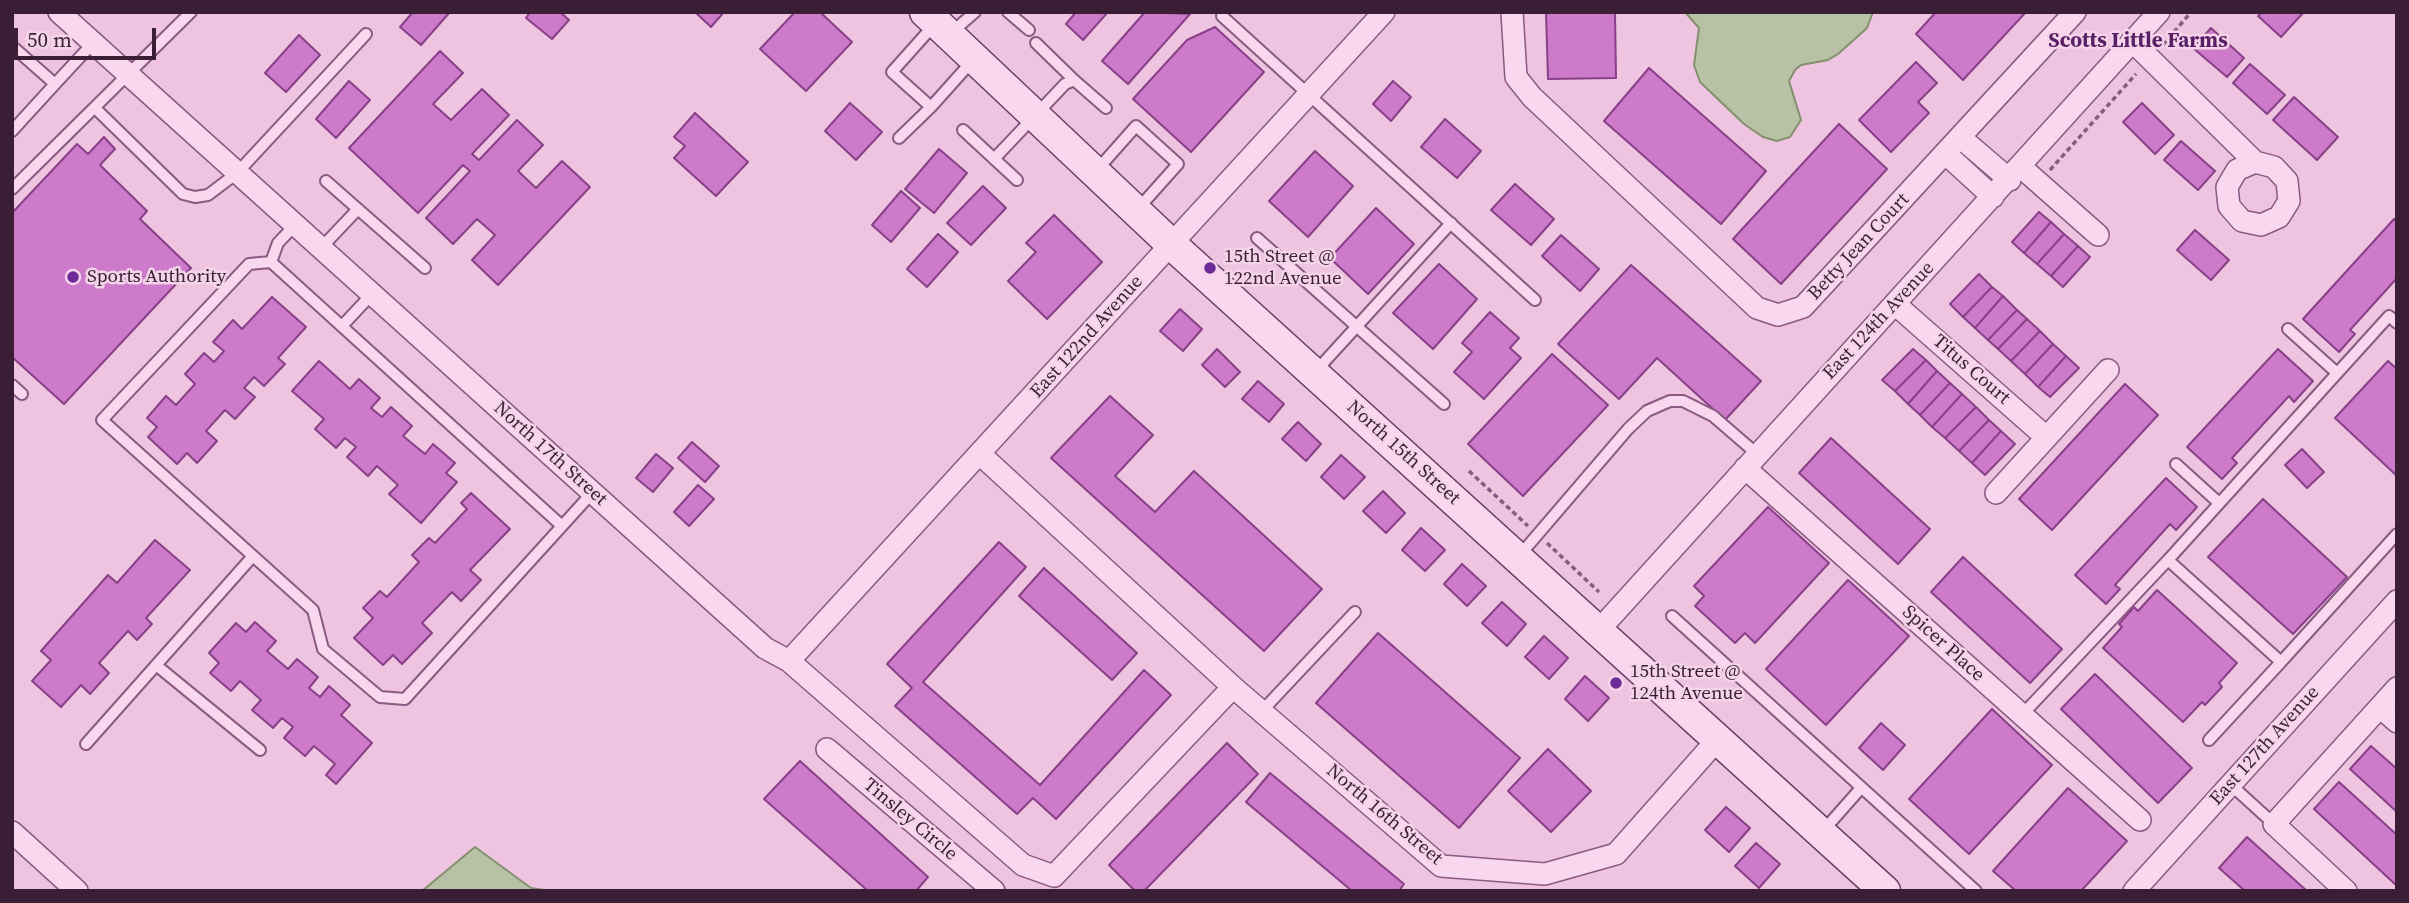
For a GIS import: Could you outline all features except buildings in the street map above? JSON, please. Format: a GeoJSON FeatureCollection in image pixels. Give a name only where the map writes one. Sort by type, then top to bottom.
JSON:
{"type":"FeatureCollection","features":[{"type":"Feature","properties":{"kind":"street","name":"North 17th Street"},"geometry":{"type":"LineString","coordinates":[[59,12],[765,648],[789,661],[1023,866],[1054,876],[1233,687]]}},
{"type":"Feature","properties":{"kind":"street","name":"East 122nd Avenue"},"geometry":{"type":"LineString","coordinates":[[789,661],[981,455],[1384,12]]}},
{"type":"Feature","properties":{"kind":"street","name":"Betty Jean Court"},"geometry":{"type":"LineString","coordinates":[[1512,12],[1516,76],[1532,97],[1757,307],[1779,315],[1803,307],[2075,12]]}},
{"type":"Feature","properties":{"kind":"street","name":"East 124th Avenue"},"geometry":{"type":"LineString","coordinates":[[1599,630],[2016,173],[2159,12]]}},
{"type":"Feature","properties":{"kind":"street","name":"North 15th Street"},"geometry":{"type":"LineString","coordinates":[[936,23],[1135,212],[1885,891]]}},
{"type":"Feature","properties":{"kind":"street"},"geometry":{"type":"LineString","coordinates":[[2133,41],[2255,162]]}},
{"type":"Feature","properties":{"kind":"street"},"geometry":{"type":"LineString","coordinates":[[1961,138],[2016,173],[2098,235]]}},
{"type":"Feature","properties":{"kind":"street"},"geometry":{"type":"LineString","coordinates":[[1946,154],[1993,197]]}},
{"type":"Feature","properties":{"kind":"street","name":"Titus Court"},"geometry":{"type":"LineString","coordinates":[[1895,304],[2046,437]]}},
{"type":"Feature","properties":{"kind":"street"},"geometry":{"type":"LineString","coordinates":[[1996,493],[2108,370]]}},
{"type":"Feature","properties":{"kind":"street","name":"North 16th Street"},"geometry":{"type":"LineString","coordinates":[[981,455],[1233,687],[1441,866],[1545,874],[1616,854],[1718,738]]}},
{"type":"Feature","properties":{"kind":"street","name":"Spicer Place"},"geometry":{"type":"LineString","coordinates":[[1751,461],[2022,715],[2140,820]]}},
{"type":"Feature","properties":{"kind":"street","name":"East 127th Avenue"},"geometry":{"type":"LineString","coordinates":[[2134,891],[2397,601]]}},
{"type":"Feature","properties":{"kind":"street"},"geometry":{"type":"LineString","coordinates":[[2346,891],[2274,824],[2397,688]]}},
{"type":"Feature","properties":{"kind":"street"},"geometry":{"type":"LineString","coordinates":[[2380,707],[2397,722]]}},
{"type":"Feature","properties":{"kind":"street","name":"Tinsley Circle"},"geometry":{"type":"LineString","coordinates":[[827,750],[990,889]]}},
{"type":"Feature","properties":{"kind":"street"},"geometry":{"type":"LineString","coordinates":[[12,832],[77,891]]}},
{"type":"Feature","properties":{"kind":"lane"},"geometry":{"type":"LineString","coordinates":[[12,189],[130,76],[191,12]]}},
{"type":"Feature","properties":{"kind":"lane"},"geometry":{"type":"LineString","coordinates":[[931,107],[892,72],[936,23],[975,12]]}},
{"type":"Feature","properties":{"kind":"lane"},"geometry":{"type":"LineString","coordinates":[[1008,12],[1029,30]]}},
{"type":"Feature","properties":{"kind":"lane"},"geometry":{"type":"LineString","coordinates":[[1222,16],[1535,300]]}},
{"type":"Feature","properties":{"kind":"lane"},"geometry":{"type":"LineString","coordinates":[[95,108],[183,194],[195,197],[208,195],[237,173],[366,34]]}},
{"type":"Feature","properties":{"kind":"lane"},"geometry":{"type":"LineString","coordinates":[[12,131],[93,43]]}},
{"type":"Feature","properties":{"kind":"lane"},"geometry":{"type":"LineString","coordinates":[[1036,43],[1106,108]]}},
{"type":"Feature","properties":{"kind":"lane"},"geometry":{"type":"LineString","coordinates":[[12,46],[55,84]]}},
{"type":"Feature","properties":{"kind":"lane"},"geometry":{"type":"LineString","coordinates":[[899,138],[974,59]]}},
{"type":"Feature","properties":{"kind":"lane"},"geometry":{"type":"LineString","coordinates":[[994,159],[1065,84],[1074,80]]}},
{"type":"Feature","properties":{"kind":"lane"},"geometry":{"type":"LineString","coordinates":[[1094,173],[1136,126],[1178,164],[1135,212]]}},
{"type":"Feature","properties":{"kind":"lane"},"geometry":{"type":"LineString","coordinates":[[963,130],[1017,180]]}},
{"type":"Feature","properties":{"kind":"lane"},"geometry":{"type":"LineString","coordinates":[[326,181],[425,268]]}},
{"type":"Feature","properties":{"kind":"lane"},"geometry":{"type":"LineString","coordinates":[[321,248],[358,209]]}},
{"type":"Feature","properties":{"kind":"lane"},"geometry":{"type":"LineString","coordinates":[[1314,373],[1451,223]]}},
{"type":"Feature","properties":{"kind":"lane"},"geometry":{"type":"LineString","coordinates":[[271,262],[278,243],[295,225]]}},
{"type":"Feature","properties":{"kind":"lane"},"geometry":{"type":"LineString","coordinates":[[1257,238],[1444,404]]}},
{"type":"Feature","properties":{"kind":"lane"},"geometry":{"type":"LineString","coordinates":[[562,526],[271,262],[249,264],[102,420],[313,610],[323,649],[380,697],[405,699],[592,493]]}},
{"type":"Feature","properties":{"kind":"lane"},"geometry":{"type":"LineString","coordinates":[[342,326],[372,294]]}},
{"type":"Feature","properties":{"kind":"lane"},"geometry":{"type":"LineString","coordinates":[[2022,715],[2168,560],[2337,373],[2394,315]]}},
{"type":"Feature","properties":{"kind":"lane"},"geometry":{"type":"LineString","coordinates":[[2288,329],[2337,373]]}},
{"type":"Feature","properties":{"kind":"lane"},"geometry":{"type":"LineString","coordinates":[[12,385],[22,394]]}},
{"type":"Feature","properties":{"kind":"lane"},"geometry":{"type":"LineString","coordinates":[[1518,558],[1628,429],[1647,411],[1659,406],[1682,401],[1713,416],[1751,461]]}},
{"type":"Feature","properties":{"kind":"lane"},"geometry":{"type":"LineString","coordinates":[[2176,464],[2219,503]]}},
{"type":"Feature","properties":{"kind":"lane"},"geometry":{"type":"LineString","coordinates":[[2209,740],[2396,537]]}},
{"type":"Feature","properties":{"kind":"lane"},"geometry":{"type":"LineString","coordinates":[[86,744],[253,556]]}},
{"type":"Feature","properties":{"kind":"lane"},"geometry":{"type":"LineString","coordinates":[[2168,560],[2281,662]]}},
{"type":"Feature","properties":{"kind":"lane"},"geometry":{"type":"LineString","coordinates":[[1261,712],[1355,612]]}},
{"type":"Feature","properties":{"kind":"lane"},"geometry":{"type":"LineString","coordinates":[[1672,616],[1976,891]]}},
{"type":"Feature","properties":{"kind":"lane"},"geometry":{"type":"LineString","coordinates":[[156,664],[260,750]]}},
{"type":"Feature","properties":{"kind":"lane"},"geometry":{"type":"LineString","coordinates":[[2230,784],[2274,824]]}},
{"type":"Feature","properties":{"kind":"lane"},"geometry":{"type":"LineString","coordinates":[[1821,833],[1861,788]]}},
{"type":"Feature","properties":{"kind":"path"},"geometry":{"type":"LineString","coordinates":[[2048,173],[2191,12]]}},
{"type":"Feature","properties":{"kind":"shaded area"},"geometry":{"type":"Polygon","coordinates":[[[1685,12],[1873,12],[1867,28],[1838,54],[1828,60],[1801,65],[1795,70],[1789,81],[1801,120],[1790,137],[1777,141],[1763,137],[1744,124],[1700,82],[1694,65],[1699,28],[1685,12]]]}},
{"type":"Feature","properties":{"kind":"shaded area"},"geometry":{"type":"Polygon","coordinates":[[[475,847],[531,888],[550,891],[422,891],[475,847]]]}},
{"type":"Feature","properties":{"kind":"place","name":"15th Street @ 122nd Avenue"},"geometry":{"type":"Point","coordinates":[1210,268]}},
{"type":"Feature","properties":{"kind":"place","name":"Sports Authority"},"geometry":{"type":"Point","coordinates":[73,277]}},
{"type":"Feature","properties":{"kind":"place","name":"15th Street @ 124th Avenue"},"geometry":{"type":"Point","coordinates":[1616,683]}},
{"type":"Feature","properties":{"kind":"district","name":"Scotts Little Farms"},"geometry":{"type":"Point","coordinates":[2138,42]}}]}
